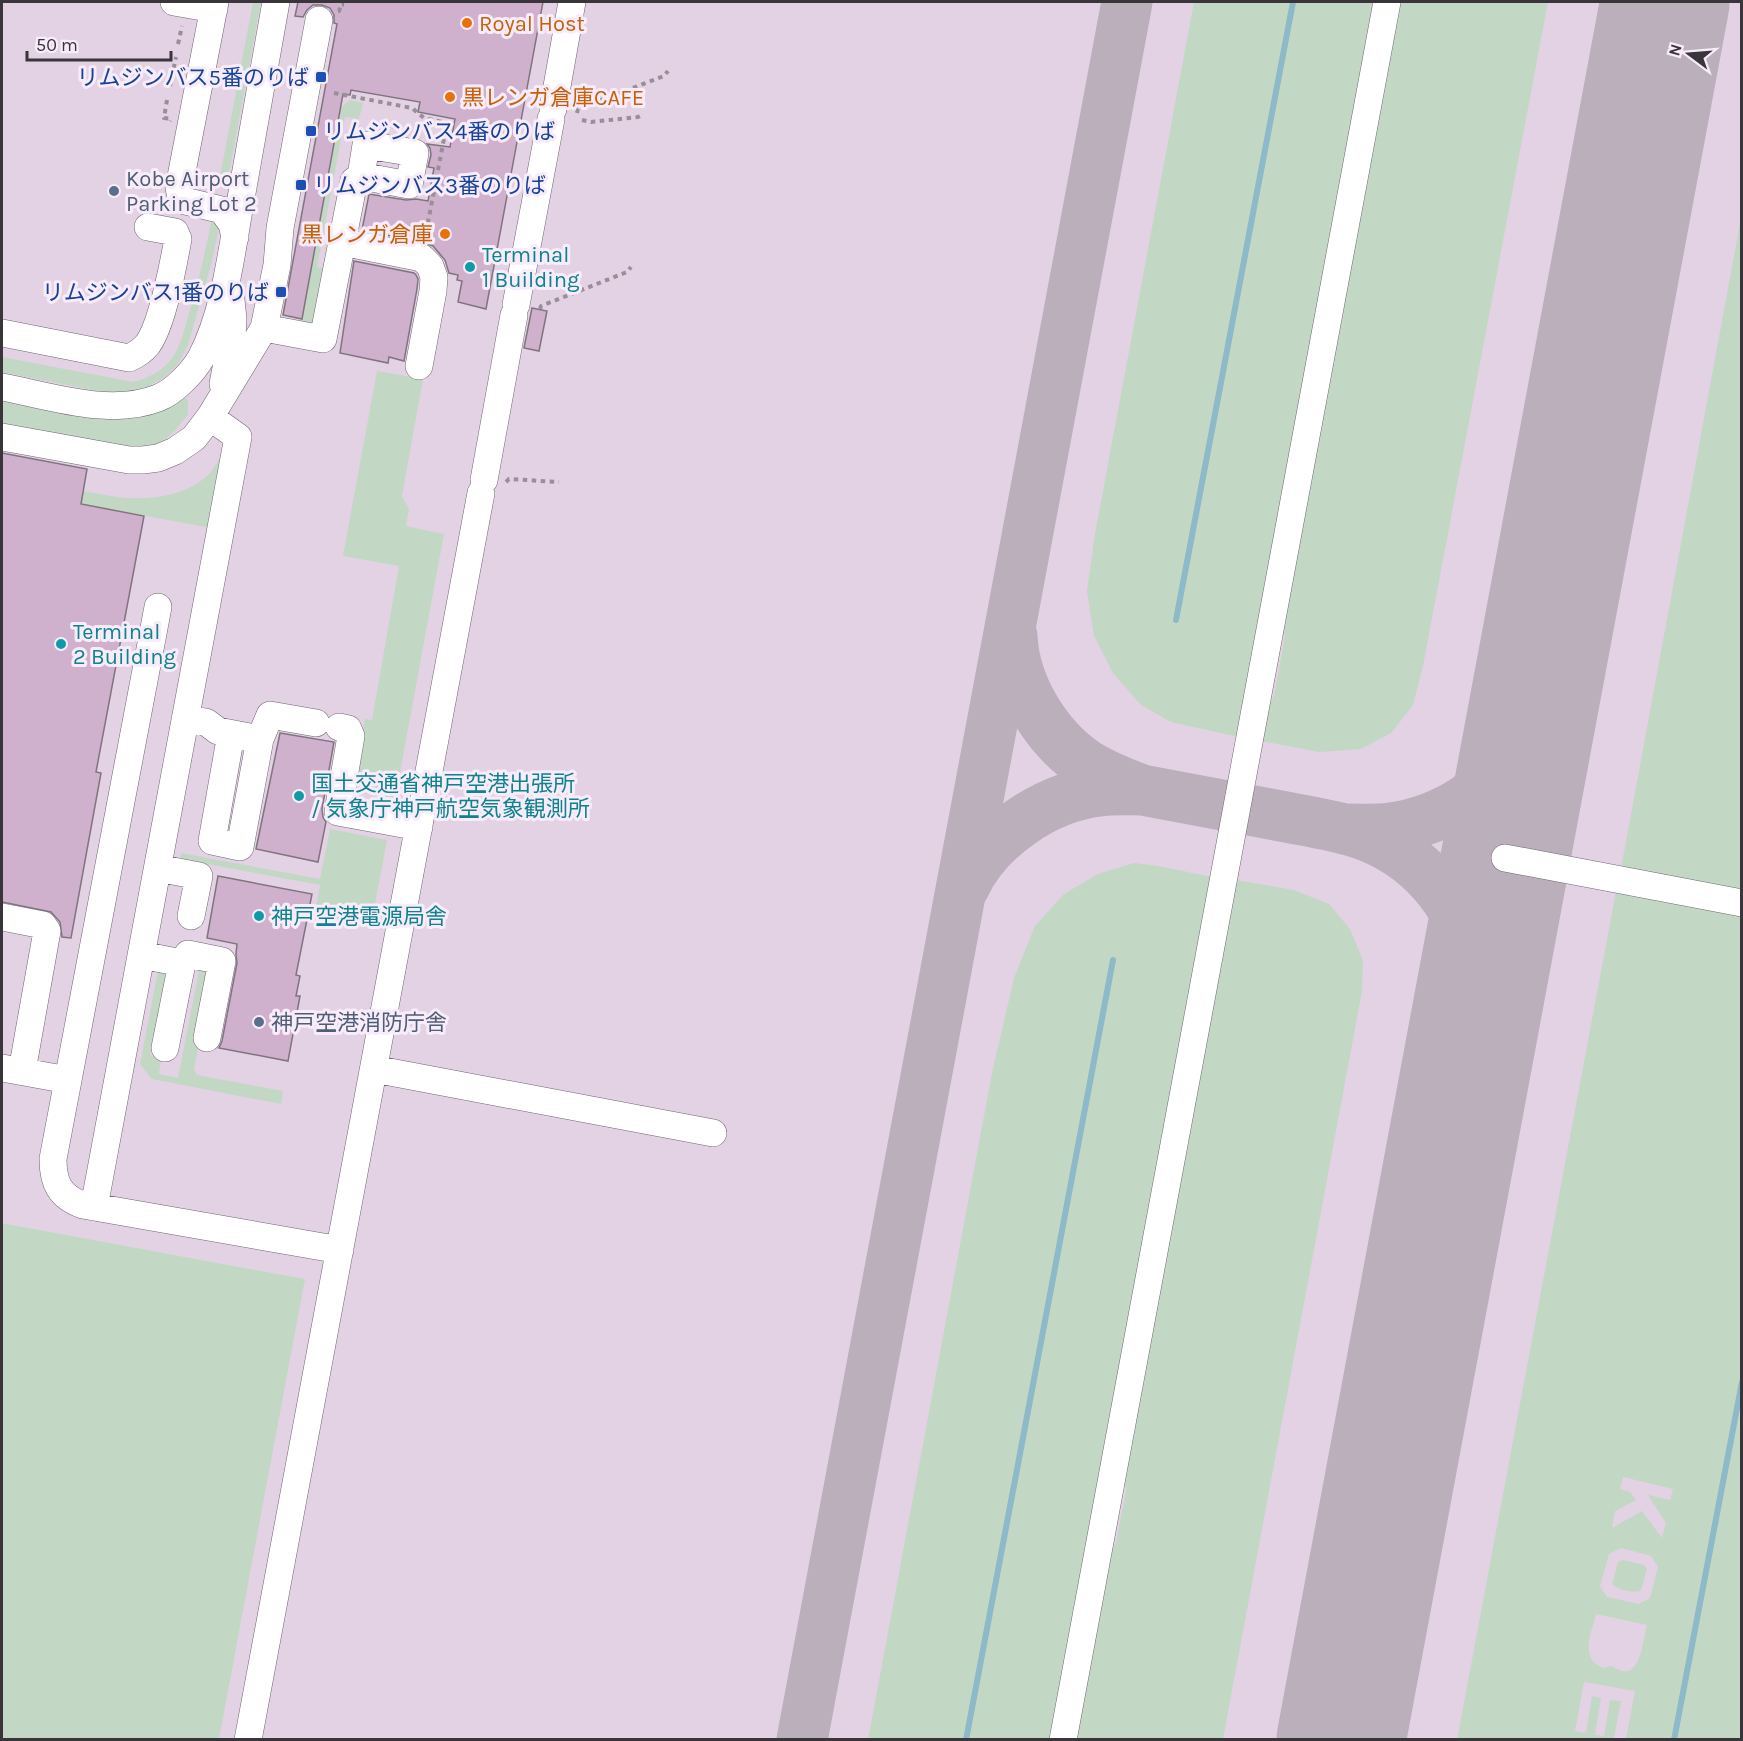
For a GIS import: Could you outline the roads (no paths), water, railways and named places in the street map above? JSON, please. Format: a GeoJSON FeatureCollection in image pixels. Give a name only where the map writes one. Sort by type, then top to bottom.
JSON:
{"type":"FeatureCollection","features":[{"type":"Feature","properties":{"kind":"street"},"geometry":{"type":"LineString","coordinates":[[174,2],[215,5],[179,186],[219,195],[234,206],[236,228]]}},
{"type":"Feature","properties":{"kind":"street"},"geometry":{"type":"LineString","coordinates":[[2,387],[106,406],[146,403],[162,397],[189,375],[200,360],[209,339],[228,275],[276,2]]}},
{"type":"Feature","properties":{"kind":"street"},"geometry":{"type":"LineString","coordinates":[[248,1740],[419,827],[524,310],[560,114],[572,2]]}},
{"type":"Feature","properties":{"kind":"street"},"geometry":{"type":"LineString","coordinates":[[1063,1740],[1388,2]]}},
{"type":"Feature","properties":{"kind":"street"},"geometry":{"type":"LineString","coordinates":[[2,437],[129,460],[158,458],[175,451],[194,438],[215,409],[264,328],[277,265],[280,228],[330,14]]}},
{"type":"Feature","properties":{"kind":"street"},"geometry":{"type":"LineString","coordinates":[[264,328],[323,339],[354,181],[361,176]]}},
{"type":"Feature","properties":{"kind":"street"},"geometry":{"type":"LineString","coordinates":[[2,333],[129,358],[134,356],[149,342],[160,315],[178,239],[175,232],[148,226]]}},
{"type":"Feature","properties":{"kind":"street"},"geometry":{"type":"LineString","coordinates":[[342,242],[422,258],[430,266],[434,277],[433,291],[419,366]]}},
{"type":"Feature","properties":{"kind":"street"},"geometry":{"type":"LineString","coordinates":[[215,409],[232,338],[233,319],[228,275]]}},
{"type":"Feature","properties":{"kind":"street"},"geometry":{"type":"LineString","coordinates":[[94,1207],[185,719],[204,676],[238,437],[215,409]]}},
{"type":"Feature","properties":{"kind":"street"},"geometry":{"type":"LineString","coordinates":[[158,607],[53,1159],[55,1181],[65,1196],[72,1201],[94,1207],[340,1250]]}},
{"type":"Feature","properties":{"kind":"street"},"geometry":{"type":"LineString","coordinates":[[231,734],[212,841],[240,847],[260,738],[270,715],[348,729],[351,736],[338,812],[419,827]]}},
{"type":"Feature","properties":{"kind":"street"},"geometry":{"type":"LineString","coordinates":[[185,719],[206,722],[218,731],[260,738]]}},
{"type":"Feature","properties":{"kind":"street"},"geometry":{"type":"LineString","coordinates":[[1505,858],[1742,903]]}},
{"type":"Feature","properties":{"kind":"street"},"geometry":{"type":"LineString","coordinates":[[158,868],[199,876],[191,916]]}},
{"type":"Feature","properties":{"kind":"street"},"geometry":{"type":"LineString","coordinates":[[2,917],[43,925],[47,931],[12,1070],[68,1080]]}},
{"type":"Feature","properties":{"kind":"street"},"geometry":{"type":"LineString","coordinates":[[165,1048],[182,963],[188,954],[222,961],[207,1038]]}},
{"type":"Feature","properties":{"kind":"street"},"geometry":{"type":"LineString","coordinates":[[141,955],[182,963]]}},
{"type":"Feature","properties":{"kind":"street"},"geometry":{"type":"LineString","coordinates":[[374,1069],[713,1133]]}},
{"type":"Feature","properties":{"kind":"waterway"},"geometry":{"type":"LineString","coordinates":[[1176,620],[1293,2]]}},
{"type":"Feature","properties":{"kind":"waterway"},"geometry":{"type":"LineString","coordinates":[[966,1740],[1113,960]]}},
{"type":"Feature","properties":{"kind":"waterway"},"geometry":{"type":"LineString","coordinates":[[1674,1740],[1742,1382]]}},
{"type":"Feature","properties":{"kind":"place","name":"Royal Host"},"geometry":{"type":"Point","coordinates":[467,23]}},
{"type":"Feature","properties":{"kind":"place","name":"リムジンバス5番のりば"},"geometry":{"type":"Point","coordinates":[321,77]}},
{"type":"Feature","properties":{"kind":"place","name":"黒レンガ倉庫CAFE"},"geometry":{"type":"Point","coordinates":[450,97]}},
{"type":"Feature","properties":{"kind":"place","name":"リムジンバス4番のりば"},"geometry":{"type":"Point","coordinates":[311,131]}},
{"type":"Feature","properties":{"kind":"place","name":"リムジンバス3番のりば"},"geometry":{"type":"Point","coordinates":[301,185]}},
{"type":"Feature","properties":{"kind":"place","name":"Kobe Airport Parking Lot 2"},"geometry":{"type":"Point","coordinates":[114,191]}},
{"type":"Feature","properties":{"kind":"place","name":"黒レンガ倉庫"},"geometry":{"type":"Point","coordinates":[445,234]}},
{"type":"Feature","properties":{"kind":"place","name":"Terminal 1 Building"},"geometry":{"type":"Point","coordinates":[470,267]}},
{"type":"Feature","properties":{"kind":"place","name":"リムジンバス1番のりば"},"geometry":{"type":"Point","coordinates":[281,292]}},
{"type":"Feature","properties":{"kind":"place","name":"Terminal 2 Building"},"geometry":{"type":"Point","coordinates":[61,644]}},
{"type":"Feature","properties":{"kind":"place","name":"国土交通省神戸空港出張所 / 気象庁神戸航空気象観測所"},"geometry":{"type":"Point","coordinates":[299,796]}},
{"type":"Feature","properties":{"kind":"place","name":"神戸空港電源局舎"},"geometry":{"type":"Point","coordinates":[259,916]}},
{"type":"Feature","properties":{"kind":"place","name":"神戸空港消防庁舎"},"geometry":{"type":"Point","coordinates":[259,1022]}}]}
